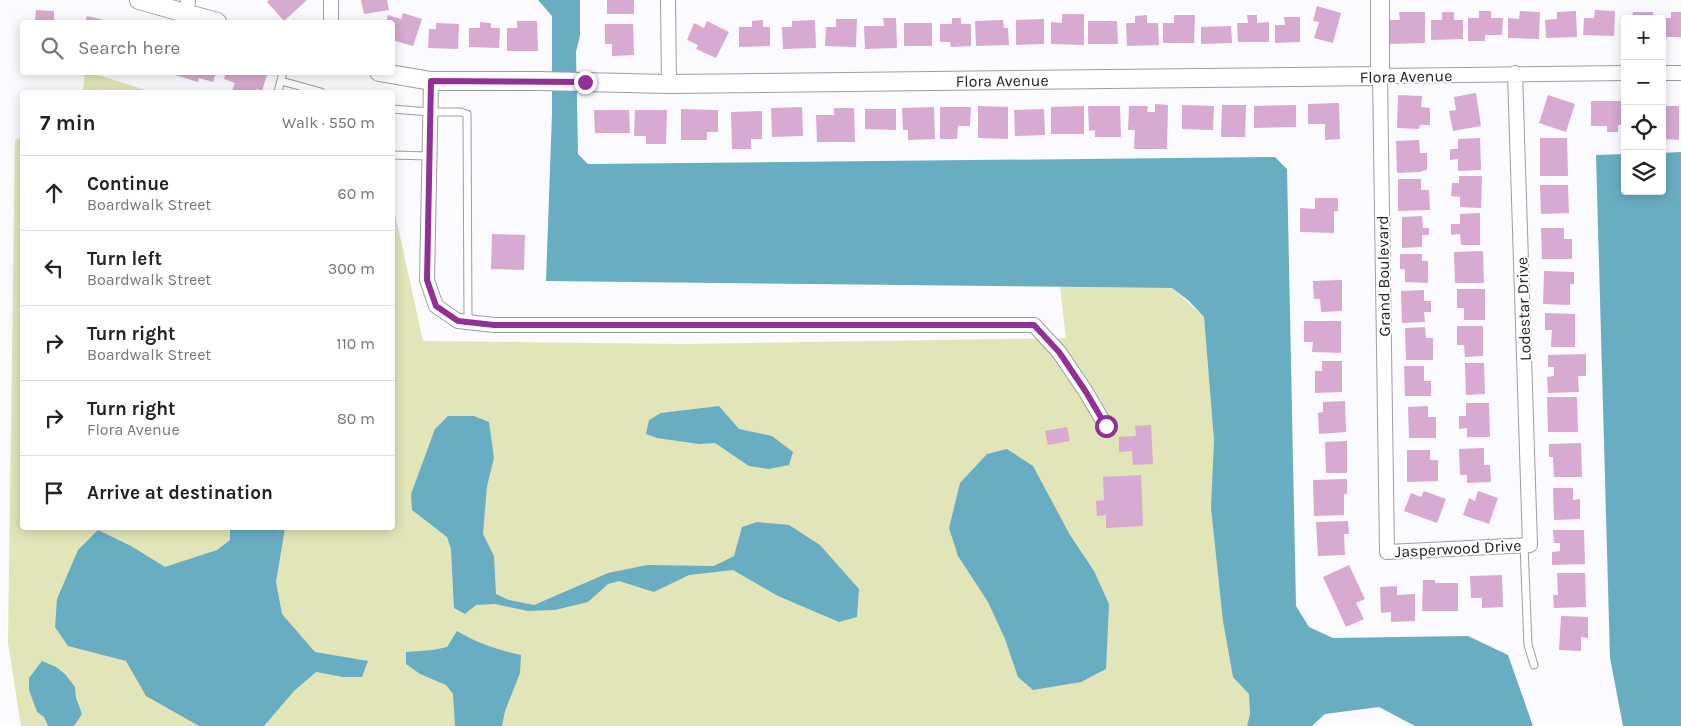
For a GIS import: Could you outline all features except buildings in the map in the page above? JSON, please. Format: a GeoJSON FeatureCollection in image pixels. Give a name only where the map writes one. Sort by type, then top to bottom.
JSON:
{"type":"FeatureCollection","features":[{"type":"Feature","properties":{"kind":"street"},"geometry":{"type":"LineString","coordinates":[[139,0],[188,6],[213,20]]}},
{"type":"Feature","properties":{"kind":"street"},"geometry":{"type":"LineString","coordinates":[[330,20],[331,0]]}},
{"type":"Feature","properties":{"kind":"street"},"geometry":{"type":"LineString","coordinates":[[668,0],[669,84]]}},
{"type":"Feature","properties":{"kind":"street","name":"Grand Boulevard"},"geometry":{"type":"LineString","coordinates":[[1380,0],[1387,552]]}},
{"type":"Feature","properties":{"kind":"street","name":"Flora Avenue"},"geometry":{"type":"LineString","coordinates":[[395,75],[431,81],[669,84],[1621,73]]}},
{"type":"Feature","properties":{"kind":"street"},"geometry":{"type":"LineString","coordinates":[[1666,73],[1681,73]]}},
{"type":"Feature","properties":{"kind":"street","name":"Lodestar Drive"},"geometry":{"type":"LineString","coordinates":[[1515,74],[1527,545]]}},
{"type":"Feature","properties":{"kind":"street"},"geometry":{"type":"LineString","coordinates":[[431,81],[427,280],[436,306],[458,321],[494,325],[1034,325],[1059,352],[1106,426]]}},
{"type":"Feature","properties":{"kind":"street","name":"Jasperwood Drive"},"geometry":{"type":"LineString","coordinates":[[1387,552],[1527,545]]}},
{"type":"Feature","properties":{"kind":"lane"},"geometry":{"type":"LineString","coordinates":[[279,90],[282,75]]}},
{"type":"Feature","properties":{"kind":"lane"},"geometry":{"type":"LineString","coordinates":[[281,81],[314,90]]}},
{"type":"Feature","properties":{"kind":"lane"},"geometry":{"type":"LineString","coordinates":[[395,109],[460,112],[467,114],[468,322]]}},
{"type":"Feature","properties":{"kind":"lane"},"geometry":{"type":"LineString","coordinates":[[395,155],[430,156]]}},
{"type":"Feature","properties":{"kind":"lane"},"geometry":{"type":"LineString","coordinates":[[1527,545],[1528,645],[1534,665]]}},
{"type":"Feature","properties":{"kind":"green space"},"geometry":{"type":"Polygon","coordinates":[[[85,75],[98,75],[146,90],[83,90],[85,75]]]}},
{"type":"Feature","properties":{"kind":"green space"},"geometry":{"type":"Polygon","coordinates":[[[20,139],[20,530],[395,530],[395,213],[423,341],[685,344],[1066,338],[1060,287],[1172,288],[1204,317],[1214,441],[1249,694],[1250,714],[1247,726],[21,726],[8,643],[15,140],[20,139]]]}},
{"type":"Feature","properties":{"kind":"water"},"geometry":{"type":"Polygon","coordinates":[[[538,0],[580,0],[580,36],[576,52],[578,154],[588,164],[1275,157],[1287,169],[1296,606],[1309,627],[1333,638],[1468,636],[1508,655],[1533,726],[1415,726],[1379,707],[1325,714],[1312,726],[1247,726],[1250,714],[1249,694],[1233,677],[1223,621],[1211,508],[1214,441],[1204,317],[1189,301],[1172,288],[546,281],[552,114],[552,16],[538,0]]]}},
{"type":"Feature","properties":{"kind":"water"},"geometry":{"type":"Polygon","coordinates":[[[1681,152],[1681,726],[1623,726],[1610,658],[1596,155],[1621,154],[1621,195],[1666,195],[1666,153],[1681,152]]]}},
{"type":"Feature","properties":{"kind":"water"},"geometry":{"type":"Polygon","coordinates":[[[719,406],[739,429],[772,436],[793,452],[789,465],[769,469],[749,466],[715,443],[699,444],[657,438],[646,434],[649,420],[661,413],[719,406]]]}},
{"type":"Feature","properties":{"kind":"water"},"geometry":{"type":"Polygon","coordinates":[[[448,416],[474,416],[489,422],[494,458],[487,486],[483,534],[494,556],[496,594],[509,600],[534,605],[608,573],[647,565],[714,566],[734,556],[742,527],[757,522],[789,525],[820,545],[859,589],[857,617],[839,622],[778,596],[733,570],[689,575],[654,592],[619,581],[608,584],[588,602],[555,610],[528,611],[495,604],[476,605],[465,614],[454,608],[451,549],[447,537],[412,510],[411,494],[435,429],[448,416]]]}},
{"type":"Feature","properties":{"kind":"water"},"geometry":{"type":"Polygon","coordinates":[[[1007,449],[1033,466],[1070,535],[1094,571],[1109,604],[1106,669],[1081,682],[1033,690],[1018,677],[1005,639],[988,602],[958,556],[949,528],[960,483],[987,454],[1007,449]]]}},
{"type":"Feature","properties":{"kind":"water"},"geometry":{"type":"Polygon","coordinates":[[[98,530],[131,546],[165,567],[217,550],[230,540],[230,530],[285,530],[276,582],[282,614],[315,652],[368,661],[362,677],[343,677],[316,672],[294,691],[264,726],[199,726],[146,696],[126,661],[68,646],[55,627],[57,599],[78,550],[98,530]]]}},
{"type":"Feature","properties":{"kind":"water"},"geometry":{"type":"Polygon","coordinates":[[[457,631],[488,646],[521,655],[520,673],[505,711],[502,726],[455,726],[453,694],[446,685],[420,674],[406,664],[406,652],[447,647],[457,631]]]}},
{"type":"Feature","properties":{"kind":"water"},"geometry":{"type":"Polygon","coordinates":[[[42,661],[56,667],[65,674],[75,687],[76,698],[82,714],[74,726],[48,726],[44,717],[37,712],[29,690],[29,678],[42,661]]]}},
{"type":"Feature","properties":{"kind":"route"},"geometry":{"type":"LineString","coordinates":[[585,82],[431,81],[427,280],[436,306],[458,321],[494,325],[1034,325],[1059,352],[1106,426]]}}]}
